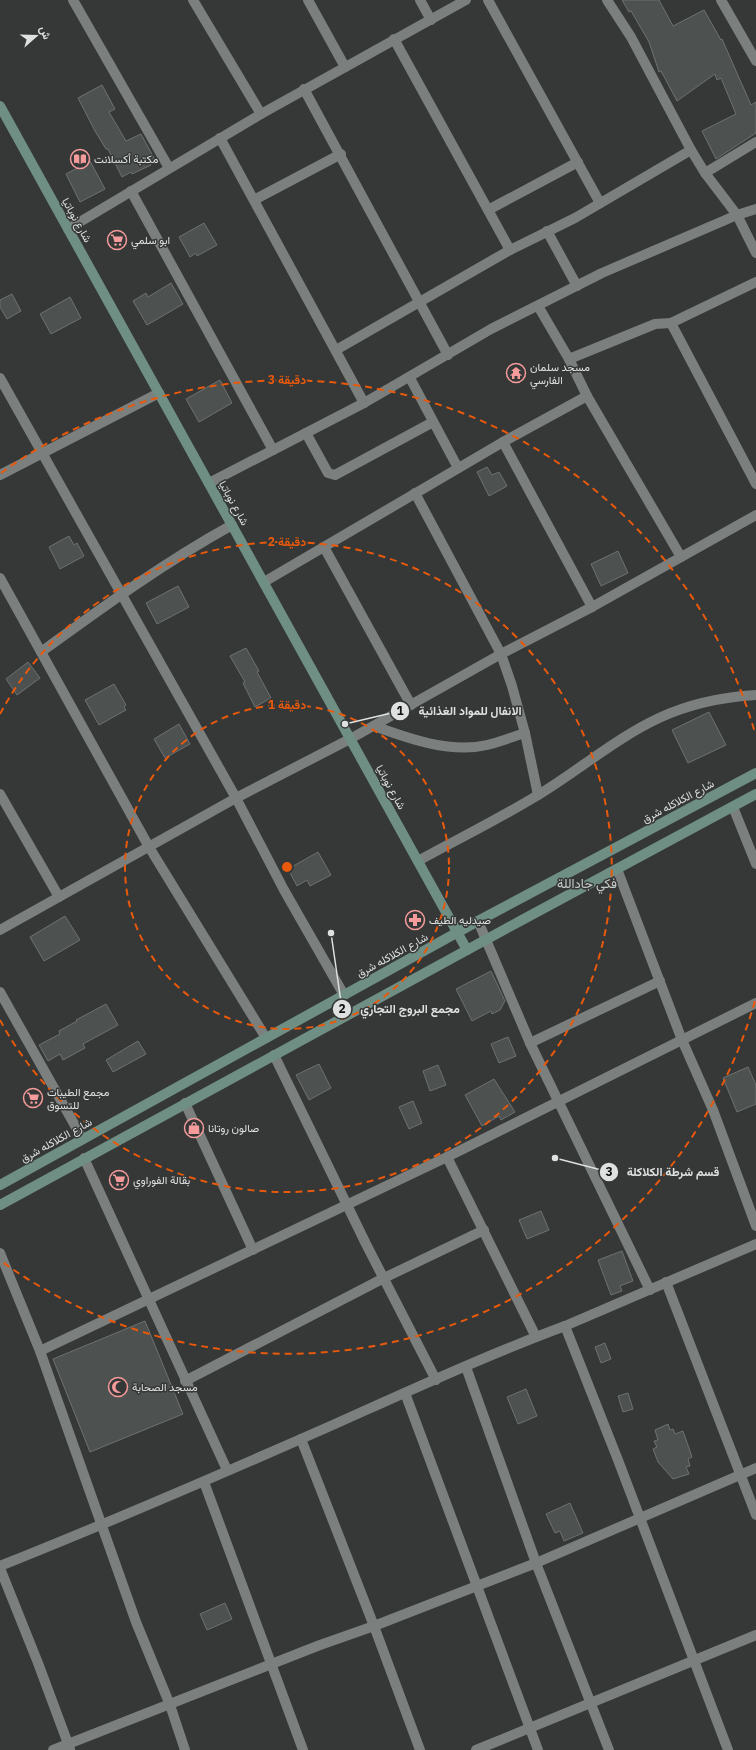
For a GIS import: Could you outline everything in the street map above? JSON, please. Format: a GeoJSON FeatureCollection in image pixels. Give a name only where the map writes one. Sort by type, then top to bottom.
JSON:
{"type":"FeatureCollection","features":[{"type":"Feature","properties":{"kind":"street"},"geometry":{"type":"LineString","coordinates":[[73,0],[169,168]]}},
{"type":"Feature","properties":{"kind":"street"},"geometry":{"type":"LineString","coordinates":[[193,0],[261,114]]}},
{"type":"Feature","properties":{"kind":"street"},"geometry":{"type":"LineString","coordinates":[[308,0],[345,67]]}},
{"type":"Feature","properties":{"kind":"street"},"geometry":{"type":"LineString","coordinates":[[420,0],[431,20]]}},
{"type":"Feature","properties":{"kind":"street"},"geometry":{"type":"LineString","coordinates":[[68,229],[304,89],[466,0]]}},
{"type":"Feature","properties":{"kind":"street"},"geometry":{"type":"LineString","coordinates":[[488,0],[600,203]]}},
{"type":"Feature","properties":{"kind":"street"},"geometry":{"type":"LineString","coordinates":[[607,0],[631,38],[691,150],[705,173],[737,215],[756,253]]}},
{"type":"Feature","properties":{"kind":"street"},"geometry":{"type":"LineString","coordinates":[[721,0],[756,61]]}},
{"type":"Feature","properties":{"kind":"street"},"geometry":{"type":"LineString","coordinates":[[394,40],[510,250]]}},
{"type":"Feature","properties":{"kind":"street"},"geometry":{"type":"LineString","coordinates":[[304,89],[341,154],[448,355]]}},
{"type":"Feature","properties":{"kind":"street","name":"شارع نوباتيا"},"geometry":{"type":"LineString","coordinates":[[0,106],[467,950]]}},
{"type":"Feature","properties":{"kind":"street"},"geometry":{"type":"LineString","coordinates":[[220,138],[364,402]]}},
{"type":"Feature","properties":{"kind":"street"},"geometry":{"type":"LineString","coordinates":[[705,173],[756,142]]}},
{"type":"Feature","properties":{"kind":"street"},"geometry":{"type":"LineString","coordinates":[[336,350],[510,250],[600,203],[691,150]]}},
{"type":"Feature","properties":{"kind":"street"},"geometry":{"type":"LineString","coordinates":[[254,200],[341,154]]}},
{"type":"Feature","properties":{"kind":"street"},"geometry":{"type":"LineString","coordinates":[[488,210],[578,162]]}},
{"type":"Feature","properties":{"kind":"street"},"geometry":{"type":"LineString","coordinates":[[131,191],[273,450]]}},
{"type":"Feature","properties":{"kind":"street"},"geometry":{"type":"LineString","coordinates":[[209,483],[410,378],[491,330],[602,273],[737,215],[756,209]]}},
{"type":"Feature","properties":{"kind":"street"},"geometry":{"type":"LineString","coordinates":[[548,231],[577,286]]}},
{"type":"Feature","properties":{"kind":"street"},"geometry":{"type":"LineString","coordinates":[[569,359],[655,324],[671,323],[756,282]]}},
{"type":"Feature","properties":{"kind":"street"},"geometry":{"type":"LineString","coordinates":[[538,306],[569,359],[587,396],[681,557]]}},
{"type":"Feature","properties":{"kind":"street"},"geometry":{"type":"LineString","coordinates":[[671,323],[756,484]]}},
{"type":"Feature","properties":{"kind":"street"},"geometry":{"type":"LineString","coordinates":[[0,378],[236,798],[284,890],[344,995]]}},
{"type":"Feature","properties":{"kind":"street"},"geometry":{"type":"LineString","coordinates":[[410,378],[458,468]]}},
{"type":"Feature","properties":{"kind":"street"},"geometry":{"type":"LineString","coordinates":[[0,475],[159,393]]}},
{"type":"Feature","properties":{"kind":"street"},"geometry":{"type":"LineString","coordinates":[[264,582],[503,442],[587,396]]}},
{"type":"Feature","properties":{"kind":"street"},"geometry":{"type":"LineString","coordinates":[[306,433],[328,473],[335,475],[433,422]]}},
{"type":"Feature","properties":{"kind":"street"},"geometry":{"type":"LineString","coordinates":[[503,442],[592,606]]}},
{"type":"Feature","properties":{"kind":"street"},"geometry":{"type":"LineString","coordinates":[[415,494],[501,654],[512,686],[525,733],[538,795]]}},
{"type":"Feature","properties":{"kind":"street"},"geometry":{"type":"LineString","coordinates":[[0,930],[236,798],[374,726],[501,654],[592,606],[756,515]]}},
{"type":"Feature","properties":{"kind":"street"},"geometry":{"type":"LineString","coordinates":[[42,652],[120,594],[195,546],[232,525]]}},
{"type":"Feature","properties":{"kind":"street"},"geometry":{"type":"LineString","coordinates":[[324,548],[411,705]]}},
{"type":"Feature","properties":{"kind":"street"},"geometry":{"type":"LineString","coordinates":[[0,578],[149,847],[266,1038]]}},
{"type":"Feature","properties":{"kind":"street"},"geometry":{"type":"LineString","coordinates":[[418,862],[538,795],[630,735],[659,718],[695,704],[738,696],[756,695]]}},
{"type":"Feature","properties":{"kind":"street"},"geometry":{"type":"LineString","coordinates":[[374,726],[409,739],[439,745],[467,747],[486,745],[525,733]]}},
{"type":"Feature","properties":{"kind":"street","name":"شارع الكلاكله شرق"},"geometry":{"type":"LineString","coordinates":[[0,1185],[82,1138],[478,921],[756,773]]}},
{"type":"Feature","properties":{"kind":"street"},"geometry":{"type":"LineString","coordinates":[[0,794],[59,897]]}},
{"type":"Feature","properties":{"kind":"street"},"geometry":{"type":"LineString","coordinates":[[0,1205],[185,1103],[756,794]]}},
{"type":"Feature","properties":{"kind":"street"},"geometry":{"type":"LineString","coordinates":[[733,807],[756,864]]}},
{"type":"Feature","properties":{"kind":"street"},"geometry":{"type":"LineString","coordinates":[[617,869],[682,1040],[713,1110],[756,1226]]}},
{"type":"Feature","properties":{"kind":"street"},"geometry":{"type":"LineString","coordinates":[[478,921],[487,939],[530,1043],[650,1290]]}},
{"type":"Feature","properties":{"kind":"street"},"geometry":{"type":"LineString","coordinates":[[530,1043],[660,981]]}},
{"type":"Feature","properties":{"kind":"street"},"geometry":{"type":"LineString","coordinates":[[0,992],[82,1138]]}},
{"type":"Feature","properties":{"kind":"street"},"geometry":{"type":"LineString","coordinates":[[40,1351],[447,1157],[756,1003]]}},
{"type":"Feature","properties":{"kind":"street"},"geometry":{"type":"LineString","coordinates":[[274,1055],[436,1380]]}},
{"type":"Feature","properties":{"kind":"street"},"geometry":{"type":"LineString","coordinates":[[185,1103],[253,1250]]}},
{"type":"Feature","properties":{"kind":"street"},"geometry":{"type":"LineString","coordinates":[[447,1157],[536,1337]]}},
{"type":"Feature","properties":{"kind":"street"},"geometry":{"type":"LineString","coordinates":[[84,1158],[227,1470]]}},
{"type":"Feature","properties":{"kind":"street"},"geometry":{"type":"LineString","coordinates":[[185,1381],[384,1278],[484,1230]]}},
{"type":"Feature","properties":{"kind":"street"},"geometry":{"type":"LineString","coordinates":[[69,1747],[0,1567],[204,1482],[227,1470],[405,1393],[756,1244]]}},
{"type":"Feature","properties":{"kind":"street"},"geometry":{"type":"LineString","coordinates":[[0,1253],[40,1351],[136,1622],[170,1705],[185,1750]]}},
{"type":"Feature","properties":{"kind":"street"},"geometry":{"type":"LineString","coordinates":[[666,1282],[756,1515]]}},
{"type":"Feature","properties":{"kind":"street"},"geometry":{"type":"LineString","coordinates":[[564,1326],[640,1518],[728,1750]]}},
{"type":"Feature","properties":{"kind":"street"},"geometry":{"type":"LineString","coordinates":[[466,1367],[536,1563],[609,1750]]}},
{"type":"Feature","properties":{"kind":"street"},"geometry":{"type":"LineString","coordinates":[[405,1393],[538,1750]]}},
{"type":"Feature","properties":{"kind":"street"},"geometry":{"type":"LineString","coordinates":[[301,1439],[374,1626],[420,1750]]}},
{"type":"Feature","properties":{"kind":"street"},"geometry":{"type":"LineString","coordinates":[[53,1750],[69,1747],[320,1645],[374,1626],[536,1563],[756,1468]]}},
{"type":"Feature","properties":{"kind":"street"},"geometry":{"type":"LineString","coordinates":[[204,1482],[303,1750]]}},
{"type":"Feature","properties":{"kind":"street"},"geometry":{"type":"LineString","coordinates":[[476,1750],[756,1636]]}},
{"type":"Feature","properties":{"kind":"building"},"geometry":{"type":"Polygon","coordinates":[[[622,0],[659,0],[673,26],[704,10],[721,40],[722,39],[751,105],[756,102],[756,133],[716,159],[702,131],[736,114],[721,78],[717,80],[715,74],[677,101],[661,71],[659,72],[649,42],[631,11],[629,12],[622,0]]]}},
{"type":"Feature","properties":{"kind":"building"},"geometry":{"type":"Polygon","coordinates":[[[102,85],[115,109],[109,112],[126,141],[141,134],[155,160],[150,163],[151,165],[122,177],[108,149],[106,149],[95,131],[78,98],[102,85]]]}},
{"type":"Feature","properties":{"kind":"building"},"geometry":{"type":"Polygon","coordinates":[[[90,161],[105,189],[80,202],[66,174],[90,161]]]}},
{"type":"Feature","properties":{"kind":"building"},"geometry":{"type":"Polygon","coordinates":[[[204,223],[217,245],[197,256],[196,253],[190,257],[179,237],[204,223]]]}},
{"type":"Feature","properties":{"kind":"building"},"geometry":{"type":"Polygon","coordinates":[[[171,283],[183,304],[147,325],[133,301],[146,293],[148,297],[171,283]]]}},
{"type":"Feature","properties":{"kind":"building"},"geometry":{"type":"Polygon","coordinates":[[[12,294],[21,311],[7,319],[0,307],[0,300],[12,294]]]}},
{"type":"Feature","properties":{"kind":"building"},"geometry":{"type":"Polygon","coordinates":[[[70,297],[81,318],[51,334],[40,314],[70,297]]]}},
{"type":"Feature","properties":{"kind":"building"},"geometry":{"type":"Polygon","coordinates":[[[220,380],[232,403],[199,422],[186,399],[220,380]]]}},
{"type":"Feature","properties":{"kind":"building"},"geometry":{"type":"Polygon","coordinates":[[[487,467],[492,475],[499,472],[507,486],[489,496],[477,472],[487,467]]]}},
{"type":"Feature","properties":{"kind":"building"},"geometry":{"type":"Polygon","coordinates":[[[69,536],[74,545],[77,543],[84,556],[60,569],[49,547],[69,536]]]}},
{"type":"Feature","properties":{"kind":"building"},"geometry":{"type":"Polygon","coordinates":[[[618,551],[628,573],[601,586],[591,564],[618,551]]]}},
{"type":"Feature","properties":{"kind":"building"},"geometry":{"type":"Polygon","coordinates":[[[178,586],[189,607],[157,624],[146,603],[178,586]]]}},
{"type":"Feature","properties":{"kind":"building"},"geometry":{"type":"Polygon","coordinates":[[[246,648],[259,671],[257,672],[271,698],[255,707],[243,683],[245,682],[230,656],[246,648]]]}},
{"type":"Feature","properties":{"kind":"building"},"geometry":{"type":"Polygon","coordinates":[[[28,662],[40,678],[17,695],[6,679],[28,662]]]}},
{"type":"Feature","properties":{"kind":"building"},"geometry":{"type":"Polygon","coordinates":[[[114,684],[126,705],[124,707],[126,710],[99,725],[85,700],[114,684]]]}},
{"type":"Feature","properties":{"kind":"building"},"geometry":{"type":"Polygon","coordinates":[[[709,712],[726,745],[688,763],[672,730],[709,712]]]}},
{"type":"Feature","properties":{"kind":"building"},"geometry":{"type":"Polygon","coordinates":[[[179,724],[190,744],[165,758],[154,739],[179,724]]]}},
{"type":"Feature","properties":{"kind":"building"},"geometry":{"type":"Polygon","coordinates":[[[318,852],[331,875],[310,886],[307,880],[297,886],[288,869],[318,852]]]}},
{"type":"Feature","properties":{"kind":"building"},"geometry":{"type":"Polygon","coordinates":[[[65,916],[80,940],[44,961],[30,937],[65,916]]]}},
{"type":"Feature","properties":{"kind":"building"},"geometry":{"type":"Polygon","coordinates":[[[491,971],[505,1001],[500,1010],[492,1014],[491,1011],[472,1021],[456,989],[491,971]]]}},
{"type":"Feature","properties":{"kind":"building"},"geometry":{"type":"Polygon","coordinates":[[[106,1004],[118,1025],[83,1044],[85,1048],[63,1060],[60,1054],[48,1061],[39,1045],[60,1034],[59,1031],[77,1021],[76,1020],[106,1004]]]}},
{"type":"Feature","properties":{"kind":"building"},"geometry":{"type":"Polygon","coordinates":[[[508,1037],[516,1056],[499,1063],[491,1044],[508,1037]]]}},
{"type":"Feature","properties":{"kind":"building"},"geometry":{"type":"Polygon","coordinates":[[[138,1041],[146,1054],[113,1072],[106,1060],[138,1041]]]}},
{"type":"Feature","properties":{"kind":"building"},"geometry":{"type":"Polygon","coordinates":[[[319,1064],[331,1088],[309,1100],[296,1075],[319,1064]]]}},
{"type":"Feature","properties":{"kind":"building"},"geometry":{"type":"Polygon","coordinates":[[[438,1065],[446,1085],[430,1091],[423,1071],[438,1065]]]}},
{"type":"Feature","properties":{"kind":"building"},"geometry":{"type":"Polygon","coordinates":[[[748,1067],[756,1085],[756,1104],[737,1112],[723,1078],[748,1067]]]}},
{"type":"Feature","properties":{"kind":"building"},"geometry":{"type":"Polygon","coordinates":[[[494,1079],[515,1112],[501,1120],[499,1116],[482,1126],[465,1095],[494,1079]]]}},
{"type":"Feature","properties":{"kind":"building"},"geometry":{"type":"Polygon","coordinates":[[[413,1101],[422,1123],[409,1129],[399,1107],[413,1101]]]}},
{"type":"Feature","properties":{"kind":"building"},"geometry":{"type":"Polygon","coordinates":[[[541,1211],[549,1230],[527,1239],[519,1220],[541,1211]]]}},
{"type":"Feature","properties":{"kind":"building"},"geometry":{"type":"Polygon","coordinates":[[[622,1251],[633,1281],[620,1286],[622,1291],[611,1295],[598,1260],[622,1251]]]}},
{"type":"Feature","properties":{"kind":"building","name":"مسجد الصحابة"},"geometry":{"type":"Polygon","coordinates":[[[145,1321],[183,1414],[90,1452],[53,1359],[145,1321]]]}},
{"type":"Feature","properties":{"kind":"building"},"geometry":{"type":"Polygon","coordinates":[[[605,1343],[611,1359],[601,1363],[595,1347],[605,1343]]]}},
{"type":"Feature","properties":{"kind":"building"},"geometry":{"type":"Polygon","coordinates":[[[526,1389],[537,1416],[518,1424],[507,1397],[526,1389]]]}},
{"type":"Feature","properties":{"kind":"building"},"geometry":{"type":"Polygon","coordinates":[[[628,1393],[633,1409],[623,1412],[618,1396],[628,1393]]]}},
{"type":"Feature","properties":{"kind":"building"},"geometry":{"type":"Polygon","coordinates":[[[668,1424],[670,1430],[673,1429],[675,1434],[683,1431],[692,1457],[688,1459],[690,1466],[686,1467],[689,1474],[673,1479],[658,1462],[653,1449],[657,1447],[654,1441],[658,1440],[655,1430],[668,1424]]]}},
{"type":"Feature","properties":{"kind":"building"},"geometry":{"type":"Polygon","coordinates":[[[570,1503],[583,1533],[564,1541],[560,1531],[555,1533],[546,1514],[570,1503]]]}},
{"type":"Feature","properties":{"kind":"building"},"geometry":{"type":"Polygon","coordinates":[[[225,1603],[232,1619],[207,1630],[200,1614],[225,1603]]]}},
{"type":"Feature","properties":{"kind":"place","name":"مكتبة أكسلانت"},"geometry":{"type":"Point","coordinates":[80,159]}},
{"type":"Feature","properties":{"kind":"place","name":"ابو سلمي"},"geometry":{"type":"Point","coordinates":[117,240]}},
{"type":"Feature","properties":{"kind":"place","name":"مسجد سلمان الفارسي"},"geometry":{"type":"Point","coordinates":[516,373]}},
{"type":"Feature","properties":{"kind":"place","name":"الانفال للمواد الغذائية"},"geometry":{"type":"Point","coordinates":[345,724]}},
{"type":"Feature","properties":{"kind":"place","name":"صيدليه الطيف"},"geometry":{"type":"Point","coordinates":[415,920]}},
{"type":"Feature","properties":{"kind":"place","name":"مجمع البروج التجاري"},"geometry":{"type":"Point","coordinates":[331,933]}},
{"type":"Feature","properties":{"kind":"place","name":"مجمع الطيبات للتسوق"},"geometry":{"type":"Point","coordinates":[33,1098]}},
{"type":"Feature","properties":{"kind":"place","name":"صالون روتانا"},"geometry":{"type":"Point","coordinates":[194,1128]}},
{"type":"Feature","properties":{"kind":"place","name":"قسم شرطة الكلاكلة"},"geometry":{"type":"Point","coordinates":[555,1158]}},
{"type":"Feature","properties":{"kind":"place","name":"بقالة الفوراوي"},"geometry":{"type":"Point","coordinates":[119,1180]}},
{"type":"Feature","properties":{"kind":"place","name":"مسجد الصحابة"},"geometry":{"type":"Point","coordinates":[118,1387]}},
{"type":"Feature","properties":{"kind":"district","name":"فكي جاداللة"},"geometry":{"type":"Point","coordinates":[587,883]}}]}
